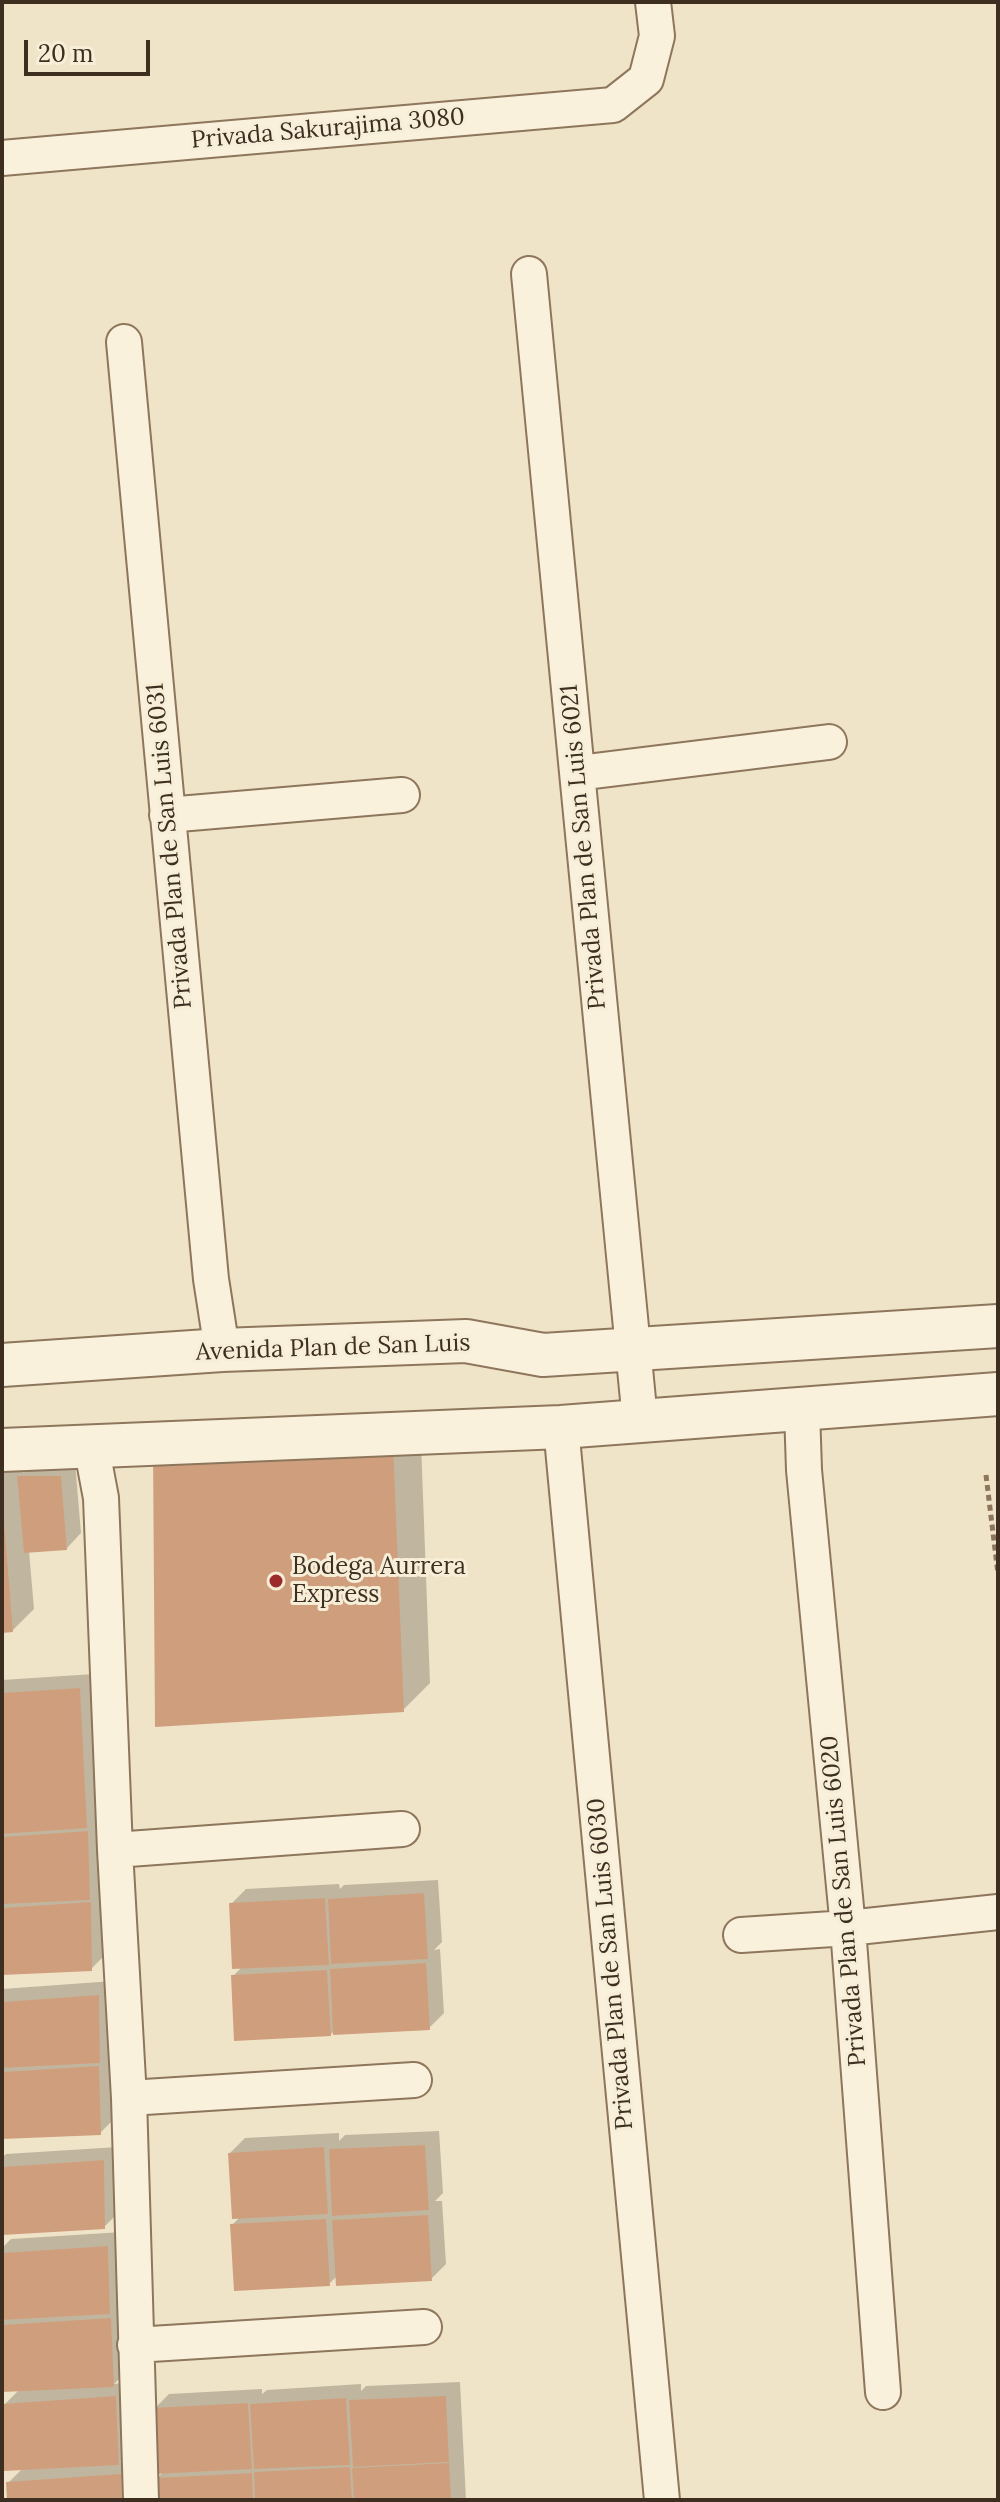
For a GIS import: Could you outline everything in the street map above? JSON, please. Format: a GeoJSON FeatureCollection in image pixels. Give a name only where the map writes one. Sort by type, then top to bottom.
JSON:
{"type":"FeatureCollection","features":[{"type":"Feature","properties":{"kind":"street","name":"Privada Sakurajima 3080"},"geometry":{"type":"LineString","coordinates":[[2,158],[613,105],[646,79],[657,36],[653,2]]}},
{"type":"Feature","properties":{"kind":"street","name":"Privada Plan de San Luis 6021"},"geometry":{"type":"LineString","coordinates":[[529,274],[616,1200],[640,1420]]}},
{"type":"Feature","properties":{"kind":"street","name":"Privada Plan de San Luis 6031"},"geometry":{"type":"LineString","coordinates":[[124,342],[211,1279],[222,1350]]}},
{"type":"Feature","properties":{"kind":"street"},"geometry":{"type":"LineString","coordinates":[[578,773],[829,742]]}},
{"type":"Feature","properties":{"kind":"street"},"geometry":{"type":"LineString","coordinates":[[167,815],[402,795]]}},
{"type":"Feature","properties":{"kind":"street","name":"Avenida Plan de San Luis"},"geometry":{"type":"LineString","coordinates":[[2,1365],[222,1350],[466,1341],[543,1355],[998,1326]]}},
{"type":"Feature","properties":{"kind":"street"},"geometry":{"type":"LineString","coordinates":[[2,1450],[561,1427],[998,1394]]}},
{"type":"Feature","properties":{"kind":"street","name":"Privada Plan de San Luis 6020"},"geometry":{"type":"LineString","coordinates":[[802,1410],[804,1470],[848,1928],[883,2392]]}},
{"type":"Feature","properties":{"kind":"street","name":"Privada Plan de San Luis 6030"},"geometry":{"type":"LineString","coordinates":[[561,1427],[662,2500]]}},
{"type":"Feature","properties":{"kind":"street"},"geometry":{"type":"LineString","coordinates":[[91,1445],[101,1498],[115,1850],[129,2098],[141,2500]]}},
{"type":"Feature","properties":{"kind":"street"},"geometry":{"type":"LineString","coordinates":[[115,1850],[402,1829]]}},
{"type":"Feature","properties":{"kind":"street"},"geometry":{"type":"LineString","coordinates":[[741,1935],[848,1928],[998,1912]]}},
{"type":"Feature","properties":{"kind":"street"},"geometry":{"type":"LineString","coordinates":[[129,2098],[414,2080]]}},
{"type":"Feature","properties":{"kind":"street"},"geometry":{"type":"LineString","coordinates":[[135,2345],[424,2327]]}},
{"type":"Feature","properties":{"kind":"path"},"geometry":{"type":"LineString","coordinates":[[986,1475],[998,1574]]}},
{"type":"Feature","properties":{"kind":"building","name":"Bodega Aurrera Express"},"geometry":{"type":"Polygon","coordinates":[[[393,1442],[404,1712],[155,1727],[153,1451],[393,1442]]]}},
{"type":"Feature","properties":{"kind":"building"},"geometry":{"type":"Polygon","coordinates":[[[17,1476],[61,1476],[67,1550],[24,1553],[17,1476]]]}},
{"type":"Feature","properties":{"kind":"building"},"geometry":{"type":"Polygon","coordinates":[[[2,1521],[13,1632],[2,1633],[2,1521]]]}},
{"type":"Feature","properties":{"kind":"building"},"geometry":{"type":"Polygon","coordinates":[[[80,1688],[87,1828],[2,1834],[2,1693],[80,1688]]]}},
{"type":"Feature","properties":{"kind":"building"},"geometry":{"type":"Polygon","coordinates":[[[88,1831],[90,1900],[2,1904],[2,1837],[88,1831]]]}},
{"type":"Feature","properties":{"kind":"building"},"geometry":{"type":"Polygon","coordinates":[[[424,1893],[428,1959],[331,1964],[328,1899],[424,1893]]]}},
{"type":"Feature","properties":{"kind":"building"},"geometry":{"type":"Polygon","coordinates":[[[325,1898],[329,1965],[232,1969],[229,1903],[325,1898]]]}},
{"type":"Feature","properties":{"kind":"building"},"geometry":{"type":"Polygon","coordinates":[[[91,1902],[92,1971],[2,1975],[2,1908],[91,1902]]]}},
{"type":"Feature","properties":{"kind":"building"},"geometry":{"type":"Polygon","coordinates":[[[426,1963],[430,2030],[333,2035],[330,1969],[426,1963]]]}},
{"type":"Feature","properties":{"kind":"building"},"geometry":{"type":"Polygon","coordinates":[[[327,1970],[331,2036],[234,2041],[231,1975],[327,1970]]]}},
{"type":"Feature","properties":{"kind":"building"},"geometry":{"type":"Polygon","coordinates":[[[99,1995],[100,2063],[2,2068],[2,2002],[99,1995]]]}},
{"type":"Feature","properties":{"kind":"building"},"geometry":{"type":"Polygon","coordinates":[[[99,2066],[101,2135],[2,2139],[2,2072],[99,2066]]]}},
{"type":"Feature","properties":{"kind":"building"},"geometry":{"type":"Polygon","coordinates":[[[425,2145],[429,2210],[332,2216],[329,2149],[425,2145]]]}},
{"type":"Feature","properties":{"kind":"building"},"geometry":{"type":"Polygon","coordinates":[[[324,2147],[328,2214],[232,2219],[228,2153],[324,2147]]]}},
{"type":"Feature","properties":{"kind":"building"},"geometry":{"type":"Polygon","coordinates":[[[104,2160],[105,2229],[2,2235],[2,2167],[104,2160]]]}},
{"type":"Feature","properties":{"kind":"building"},"geometry":{"type":"Polygon","coordinates":[[[428,2215],[432,2281],[336,2286],[332,2220],[428,2215]]]}},
{"type":"Feature","properties":{"kind":"building"},"geometry":{"type":"Polygon","coordinates":[[[326,2219],[330,2286],[234,2291],[230,2224],[326,2219]]]}},
{"type":"Feature","properties":{"kind":"building"},"geometry":{"type":"Polygon","coordinates":[[[108,2246],[110,2314],[2,2320],[2,2253],[108,2246]]]}},
{"type":"Feature","properties":{"kind":"building"},"geometry":{"type":"Polygon","coordinates":[[[111,2318],[114,2387],[2,2392],[2,2325],[111,2318]]]}},
{"type":"Feature","properties":{"kind":"building"},"geometry":{"type":"Polygon","coordinates":[[[116,2396],[119,2465],[4,2471],[2,2404],[116,2396]]]}},
{"type":"Feature","properties":{"kind":"building"},"geometry":{"type":"Polygon","coordinates":[[[446,2396],[449,2462],[353,2467],[349,2400],[446,2396]]]}},
{"type":"Feature","properties":{"kind":"building"},"geometry":{"type":"Polygon","coordinates":[[[346,2398],[350,2465],[254,2469],[250,2404],[346,2398]]]}},
{"type":"Feature","properties":{"kind":"building"},"geometry":{"type":"Polygon","coordinates":[[[248,2403],[252,2469],[155,2474],[152,2408],[248,2403]]]}},
{"type":"Feature","properties":{"kind":"building"},"geometry":{"type":"Polygon","coordinates":[[[449,2463],[451,2500],[354,2500],[352,2468],[449,2463]]]}},
{"type":"Feature","properties":{"kind":"building"},"geometry":{"type":"Polygon","coordinates":[[[350,2467],[352,2500],[255,2500],[254,2472],[350,2467]]]}},
{"type":"Feature","properties":{"kind":"building"},"geometry":{"type":"Polygon","coordinates":[[[252,2473],[253,2500],[156,2500],[155,2478],[252,2473]]]}},
{"type":"Feature","properties":{"kind":"building"},"geometry":{"type":"Polygon","coordinates":[[[121,2474],[122,2500],[7,2500],[6,2482],[121,2474]]]}},
{"type":"Feature","properties":{"kind":"place","name":"Bodega Aurrera Express"},"geometry":{"type":"Point","coordinates":[276,1581]}}]}
